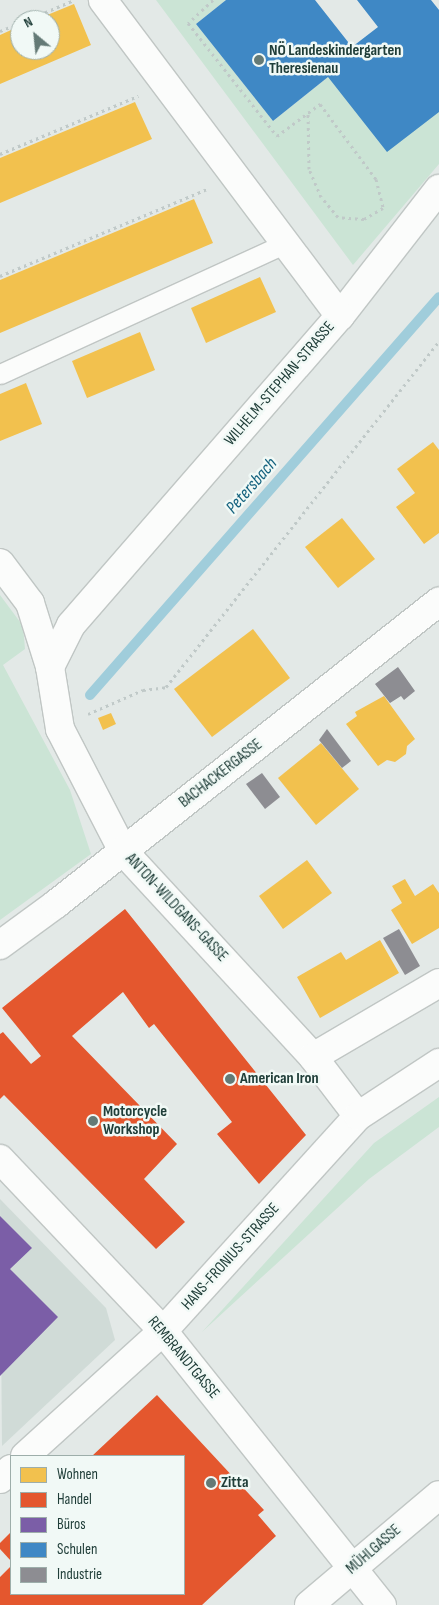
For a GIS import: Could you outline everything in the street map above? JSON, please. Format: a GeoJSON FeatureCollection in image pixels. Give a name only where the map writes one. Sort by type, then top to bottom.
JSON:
{"type":"FeatureCollection","features":[{"type":"Feature","properties":{"kind":"street","name":"WILHELM-STEPHAN-STRASSE"},"geometry":{"type":"LineString","coordinates":[[50,667],[70,625],[340,316],[170,92],[103,0]]}},
{"type":"Feature","properties":{"kind":"street"},"geometry":{"type":"LineString","coordinates":[[340,316],[439,189]]}},
{"type":"Feature","properties":{"kind":"street","name":"ANTON-WILDGANS-GASSE"},"geometry":{"type":"LineString","coordinates":[[0,563],[30,603],[50,667],[60,729],[123,851],[313,1057],[358,1116]]}},
{"type":"Feature","properties":{"kind":"street","name":"BACHACKERGASSE"},"geometry":{"type":"LineString","coordinates":[[0,944],[123,851],[439,602]]}},
{"type":"Feature","properties":{"kind":"street"},"geometry":{"type":"LineString","coordinates":[[313,1057],[439,983]]}},
{"type":"Feature","properties":{"kind":"street","name":"HANS-FRONIUS-STRASSE"},"geometry":{"type":"LineString","coordinates":[[26,1455],[163,1331],[358,1116],[439,1063]]}},
{"type":"Feature","properties":{"kind":"street","name":"REMBRANDTGASSE"},"geometry":{"type":"LineString","coordinates":[[0,1159],[163,1331],[382,1605]]}},
{"type":"Feature","properties":{"kind":"street"},"geometry":{"type":"LineString","coordinates":[[0,1479],[10,1469]]}},
{"type":"Feature","properties":{"kind":"street","name":"MÜHLGASSE"},"geometry":{"type":"LineString","coordinates":[[309,1605],[439,1495]]}},
{"type":"Feature","properties":{"kind":"lane"},"geometry":{"type":"LineString","coordinates":[[0,374],[284,244]]}},
{"type":"Feature","properties":{"kind":"path"},"geometry":{"type":"LineString","coordinates":[[50,10],[74,0]]}},
{"type":"Feature","properties":{"kind":"path"},"geometry":{"type":"LineString","coordinates":[[213,0],[188,23],[277,136],[320,104],[376,179],[383,208],[364,218],[338,217],[320,197],[309,169],[308,113]]}},
{"type":"Feature","properties":{"kind":"path"},"geometry":{"type":"LineString","coordinates":[[0,154],[170,92]]}},
{"type":"Feature","properties":{"kind":"path"},"geometry":{"type":"LineString","coordinates":[[0,276],[234,177]]}},
{"type":"Feature","properties":{"kind":"path"},"geometry":{"type":"LineString","coordinates":[[60,729],[110,702],[143,690],[166,686],[439,341]]}},
{"type":"Feature","properties":{"kind":"shaded area"},"geometry":{"type":"Polygon","coordinates":[[[0,1199],[106,1308],[115,1340],[2,1446],[0,1199]]]}},
{"type":"Feature","properties":{"kind":"green space"},"geometry":{"type":"Polygon","coordinates":[[[156,0],[226,0],[196,24],[273,121],[328,77],[439,112],[439,164],[353,265],[156,0]]]}},
{"type":"Feature","properties":{"kind":"green space"},"geometry":{"type":"Polygon","coordinates":[[[0,595],[23,626],[25,649],[3,665],[70,790],[91,854],[0,920],[0,595]]]}},
{"type":"Feature","properties":{"kind":"green space"},"geometry":{"type":"Polygon","coordinates":[[[439,1097],[439,1127],[369,1179],[202,1332],[374,1143],[439,1097]]]}},
{"type":"Feature","properties":{"kind":"building: Wohnen"},"geometry":{"type":"Polygon","coordinates":[[[74,4],[91,45],[60,58],[60,10],[74,4]]]}},
{"type":"Feature","properties":{"kind":"building: Wohnen"},"geometry":{"type":"Polygon","coordinates":[[[10,30],[10,60],[56,60],[0,84],[0,35],[10,30]]]}},
{"type":"Feature","properties":{"kind":"building: Wohnen"},"geometry":{"type":"Polygon","coordinates":[[[135,102],[152,139],[0,203],[0,158],[135,102]]]}},
{"type":"Feature","properties":{"kind":"building: Wohnen"},"geometry":{"type":"Polygon","coordinates":[[[194,199],[213,243],[0,333],[0,280],[194,199]]]}},
{"type":"Feature","properties":{"kind":"building: Wohnen"},"geometry":{"type":"Polygon","coordinates":[[[260,277],[276,312],[206,343],[191,308],[260,277]]]}},
{"type":"Feature","properties":{"kind":"building: Wohnen"},"geometry":{"type":"Polygon","coordinates":[[[140,332],[155,370],[87,398],[72,361],[140,332]]]}},
{"type":"Feature","properties":{"kind":"building: Wohnen"},"geometry":{"type":"Polygon","coordinates":[[[26,383],[42,424],[0,441],[0,394],[26,383]]]}},
{"type":"Feature","properties":{"kind":"building: Wohnen"},"geometry":{"type":"Polygon","coordinates":[[[433,442],[439,450],[439,533],[424,544],[396,507],[415,493],[397,469],[433,442]]]}},
{"type":"Feature","properties":{"kind":"building: Wohnen"},"geometry":{"type":"Polygon","coordinates":[[[342,518],[375,559],[338,588],[305,547],[342,518]]]}},
{"type":"Feature","properties":{"kind":"building: Wohnen"},"geometry":{"type":"Polygon","coordinates":[[[253,629],[290,678],[212,737],[174,689],[253,629]]]}},
{"type":"Feature","properties":{"kind":"building: Wohnen"},"geometry":{"type":"Polygon","coordinates":[[[384,696],[415,739],[407,746],[406,754],[395,762],[387,760],[378,766],[346,724],[357,716],[355,712],[384,696]]]}},
{"type":"Feature","properties":{"kind":"building: Wohnen"},"geometry":{"type":"Polygon","coordinates":[[[111,713],[116,724],[103,730],[98,718],[111,713]]]}},
{"type":"Feature","properties":{"kind":"building: Wohnen"},"geometry":{"type":"Polygon","coordinates":[[[321,743],[359,789],[316,825],[278,778],[321,743]]]}},
{"type":"Feature","properties":{"kind":"building: Wohnen"},"geometry":{"type":"Polygon","coordinates":[[[307,860],[332,893],[283,929],[259,896],[307,860]]]}},
{"type":"Feature","properties":{"kind":"building: Wohnen"},"geometry":{"type":"Polygon","coordinates":[[[405,879],[415,896],[433,884],[439,893],[439,928],[412,944],[391,910],[402,903],[392,886],[405,879]]]}},
{"type":"Feature","properties":{"kind":"building: Wohnen"},"geometry":{"type":"Polygon","coordinates":[[[380,940],[399,973],[320,1018],[297,977],[341,952],[346,960],[380,940]]]}},
{"type":"Feature","properties":{"kind":"building: Handel"},"geometry":{"type":"Polygon","coordinates":[[[125,909],[306,1135],[259,1184],[217,1134],[232,1122],[154,1024],[149,1028],[123,992],[72,1036],[177,1144],[144,1179],[185,1222],[156,1249],[4,1095],[0,1099],[0,1034],[3,1032],[31,1064],[41,1056],[2,1008],[125,909]]]}},
{"type":"Feature","properties":{"kind":"building: Handel","name":"Zitta"},"geometry":{"type":"Polygon","coordinates":[[[157,1395],[264,1510],[258,1515],[276,1536],[202,1605],[0,1605],[0,1577],[10,1567],[10,1595],[185,1595],[185,1455],[93,1455],[157,1395]]]}},
{"type":"Feature","properties":{"kind":"building: Handel"},"geometry":{"type":"Polygon","coordinates":[[[10,1533],[10,1560],[0,1549],[0,1543],[10,1533]]]}},
{"type":"Feature","properties":{"kind":"building: Büros"},"geometry":{"type":"Polygon","coordinates":[[[0,1216],[32,1248],[10,1269],[58,1317],[0,1376],[0,1216]]]}},
{"type":"Feature","properties":{"kind":"building: Schulen"},"geometry":{"type":"Polygon","coordinates":[[[226,0],[315,0],[352,47],[378,27],[357,0],[431,0],[439,10],[439,112],[387,152],[328,77],[273,121],[196,24],[226,0]]]}},
{"type":"Feature","properties":{"kind":"building: Industrie"},"geometry":{"type":"Polygon","coordinates":[[[398,667],[415,691],[404,700],[401,696],[390,703],[375,684],[398,667]]]}},
{"type":"Feature","properties":{"kind":"building: Industrie"},"geometry":{"type":"Polygon","coordinates":[[[327,729],[351,761],[342,768],[319,740],[327,729]]]}},
{"type":"Feature","properties":{"kind":"building: Industrie"},"geometry":{"type":"Polygon","coordinates":[[[262,773],[280,797],[265,809],[246,784],[262,773]]]}},
{"type":"Feature","properties":{"kind":"building: Industrie"},"geometry":{"type":"Polygon","coordinates":[[[399,929],[420,966],[405,975],[383,938],[399,929]]]}},
{"type":"Feature","properties":{"kind":"waterway","name":"Petersbach"},"geometry":{"type":"LineString","coordinates":[[90,695],[439,297]]}},
{"type":"Feature","properties":{"kind":"place","name":"NÖ Landeskindergarten Theresienau"},"geometry":{"type":"Point","coordinates":[259,60]}},
{"type":"Feature","properties":{"kind":"place","name":"American Iron"},"geometry":{"type":"Point","coordinates":[230,1079]}},
{"type":"Feature","properties":{"kind":"place","name":"Motorcycle Workshop"},"geometry":{"type":"Point","coordinates":[93,1121]}},
{"type":"Feature","properties":{"kind":"place","name":"Zitta"},"geometry":{"type":"Point","coordinates":[211,1483]}}]}
